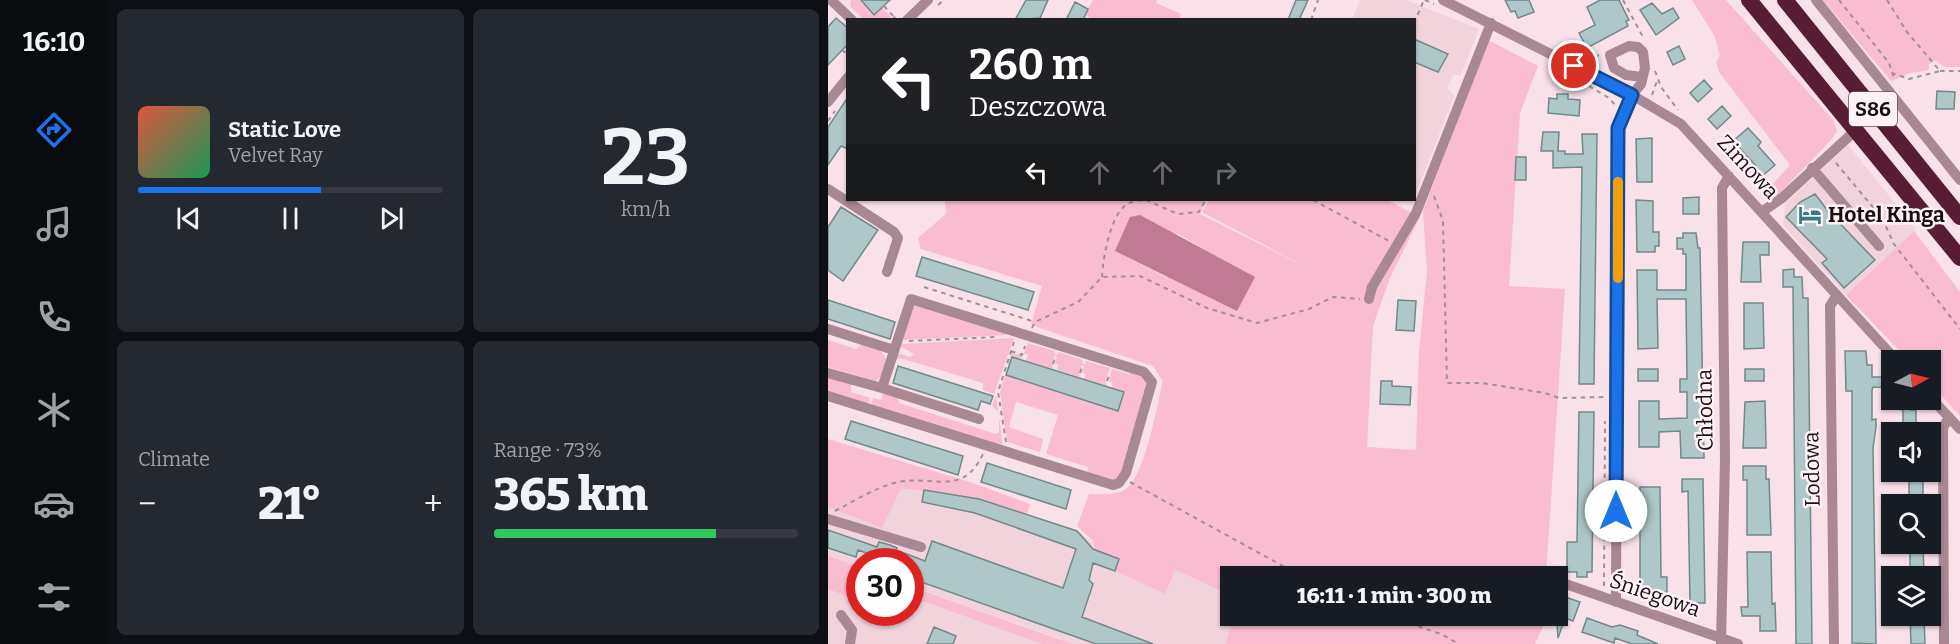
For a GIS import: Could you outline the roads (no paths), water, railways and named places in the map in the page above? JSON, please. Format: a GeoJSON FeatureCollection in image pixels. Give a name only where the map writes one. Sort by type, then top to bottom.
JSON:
{"type":"FeatureCollection","features":[{"type":"Feature","properties":{"kind":"highway"},"geometry":{"type":"LineString","coordinates":[[1739,0],[1770,25]]}},
{"type":"Feature","properties":{"kind":"highway","name":"S86"},"geometry":{"type":"LineString","coordinates":[[1749,0],[1960,258]]}},
{"type":"Feature","properties":{"kind":"highway","name":"S86"},"geometry":{"type":"LineString","coordinates":[[1785,0],[1960,217]]}},
{"type":"Feature","properties":{"kind":"street"},"geometry":{"type":"LineString","coordinates":[[909,18],[928,0]]}},
{"type":"Feature","properties":{"kind":"street"},"geometry":{"type":"LineString","coordinates":[[1816,0],[1960,180]]}},
{"type":"Feature","properties":{"kind":"street","name":"Zimowa"},"geometry":{"type":"LineString","coordinates":[[1440,3],[1461,3],[1491,23],[1632,95],[1681,124],[1763,211],[1887,350]]}},
{"type":"Feature","properties":{"kind":"street"},"geometry":{"type":"LineString","coordinates":[[832,6],[849,18]]}},
{"type":"Feature","properties":{"kind":"street"},"geometry":{"type":"LineString","coordinates":[[1369,299],[1372,286],[1416,213],[1491,23]]}},
{"type":"Feature","properties":{"kind":"street"},"geometry":{"type":"LineString","coordinates":[[1616,602],[1618,128],[1642,77]]}},
{"type":"Feature","properties":{"kind":"street"},"geometry":{"type":"LineString","coordinates":[[828,102],[846,80]]}},
{"type":"Feature","properties":{"kind":"street"},"geometry":{"type":"LineString","coordinates":[[1763,211],[1782,198],[1856,130]]}},
{"type":"Feature","properties":{"kind":"street"},"geometry":{"type":"LineString","coordinates":[[1812,168],[1879,246]]}},
{"type":"Feature","properties":{"kind":"street","name":"Chłodna"},"geometry":{"type":"LineString","coordinates":[[1721,641],[1725,459],[1722,188],[1729,176]]}},
{"type":"Feature","properties":{"kind":"street"},"geometry":{"type":"LineString","coordinates":[[828,189],[846,201]]}},
{"type":"Feature","properties":{"kind":"street"},"geometry":{"type":"LineString","coordinates":[[846,201],[894,232],[898,238],[886,272]]}},
{"type":"Feature","properties":{"kind":"street","name":"Lodowa"},"geometry":{"type":"LineString","coordinates":[[1834,644],[1830,306],[1837,295]]}},
{"type":"Feature","properties":{"kind":"street"},"geometry":{"type":"LineString","coordinates":[[828,396],[1106,484],[1119,483],[1126,473],[1152,382],[1144,372],[1028,338],[911,299],[882,388]]}},
{"type":"Feature","properties":{"kind":"street"},"geometry":{"type":"LineString","coordinates":[[828,329],[896,346]]}},
{"type":"Feature","properties":{"kind":"street"},"geometry":{"type":"LineString","coordinates":[[828,373],[979,419]]}},
{"type":"Feature","properties":{"kind":"street"},"geometry":{"type":"LineString","coordinates":[[1941,409],[1960,429]]}},
{"type":"Feature","properties":{"kind":"street"},"geometry":{"type":"LineString","coordinates":[[1944,644],[1943,428],[1949,417]]}},
{"type":"Feature","properties":{"kind":"street"},"geometry":{"type":"LineString","coordinates":[[828,519],[921,547]]}},
{"type":"Feature","properties":{"kind":"street","name":"Śniegowa"},"geometry":{"type":"LineString","coordinates":[[1568,585],[1721,641],[1738,644]]}},
{"type":"Feature","properties":{"kind":"street"},"geometry":{"type":"LineString","coordinates":[[841,615],[852,630],[850,644]]}},
{"type":"Feature","properties":{"kind":"place","name":"Hotel Kinga"},"geometry":{"type":"Point","coordinates":[1810,215]}}]}
